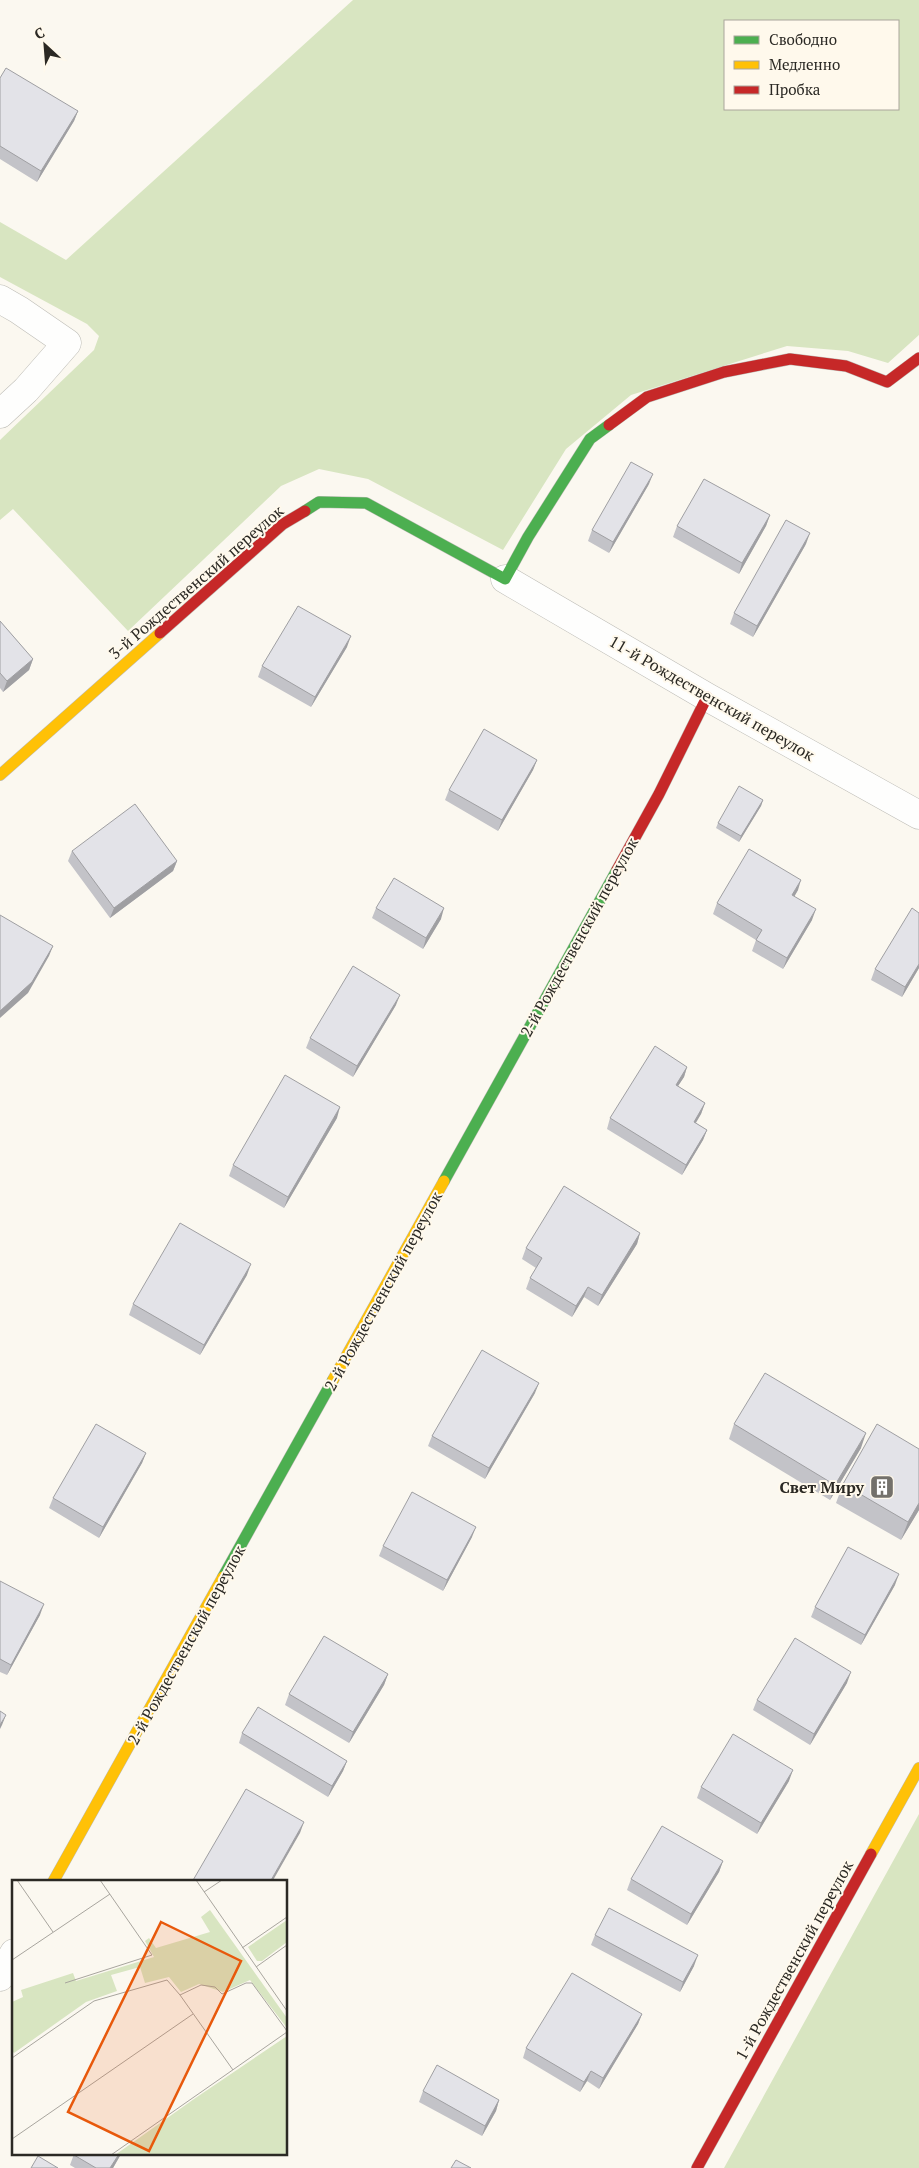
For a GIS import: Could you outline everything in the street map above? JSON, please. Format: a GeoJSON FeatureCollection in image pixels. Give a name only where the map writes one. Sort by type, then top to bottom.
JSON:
{"type":"FeatureCollection","features":[{"type":"Feature","properties":{"kind":"street"},"geometry":{"type":"LineString","coordinates":[[0,299],[67,343],[26,390],[0,414]]}},
{"type":"Feature","properties":{"kind":"street"},"geometry":{"type":"LineString","coordinates":[[505,579],[528,537],[590,439],[647,397],[724,372],[790,358],[846,366],[887,382],[919,358]]}},
{"type":"Feature","properties":{"kind":"street","name":"3-й Рождественский переулок"},"geometry":{"type":"LineString","coordinates":[[0,776],[283,524],[319,502],[366,503],[505,579]]}},
{"type":"Feature","properties":{"kind":"street","name":"11-й Рождественский переулок"},"geometry":{"type":"LineString","coordinates":[[505,579],[707,697],[919,815]]}},
{"type":"Feature","properties":{"kind":"street","name":"2-й Рождественский переулок"},"geometry":{"type":"LineString","coordinates":[[54,1880],[659,794],[707,697]]}},
{"type":"Feature","properties":{"kind":"street","name":"1-й Рождественский переулок"},"geometry":{"type":"LineString","coordinates":[[697,2168],[919,1768]]}},
{"type":"Feature","properties":{"kind":"street"},"geometry":{"type":"LineString","coordinates":[[0,1977],[12,1956]]}},
{"type":"Feature","properties":{"kind":"green space"},"geometry":{"type":"Polygon","coordinates":[[[353,0],[919,0],[919,335],[888,363],[848,351],[787,346],[631,395],[566,449],[503,550],[368,479],[319,469],[281,486],[128,631],[13,509],[0,520],[0,440],[94,350],[99,336],[87,324],[0,277],[0,222],[66,260],[353,0]]]}},
{"type":"Feature","properties":{"kind":"green space"},"geometry":{"type":"Polygon","coordinates":[[[919,1814],[919,2168],[724,2168],[919,1814]]]}},
{"type":"Feature","properties":{"kind":"building"},"geometry":{"type":"Polygon","coordinates":[[[6,68],[78,111],[41,171],[0,146],[0,78],[6,68]]]}},
{"type":"Feature","properties":{"kind":"building"},"geometry":{"type":"Polygon","coordinates":[[[631,462],[653,474],[613,542],[592,530],[631,462]]]}},
{"type":"Feature","properties":{"kind":"building"},"geometry":{"type":"Polygon","coordinates":[[[704,479],[770,515],[742,563],[677,526],[704,479]]]}},
{"type":"Feature","properties":{"kind":"building"},"geometry":{"type":"Polygon","coordinates":[[[786,520],[810,533],[757,626],[734,613],[786,520]]]}},
{"type":"Feature","properties":{"kind":"building"},"geometry":{"type":"Polygon","coordinates":[[[298,606],[351,636],[315,697],[262,666],[298,606]]]}},
{"type":"Feature","properties":{"kind":"building"},"geometry":{"type":"Polygon","coordinates":[[[0,621],[33,659],[7,681],[0,673],[0,621]]]}},
{"type":"Feature","properties":{"kind":"building"},"geometry":{"type":"Polygon","coordinates":[[[484,729],[537,760],[502,820],[449,790],[484,729]]]}},
{"type":"Feature","properties":{"kind":"building"},"geometry":{"type":"Polygon","coordinates":[[[739,786],[763,800],[741,836],[718,823],[739,786]]]}},
{"type":"Feature","properties":{"kind":"building"},"geometry":{"type":"Polygon","coordinates":[[[135,804],[177,861],[114,908],[72,851],[135,804]]]}},
{"type":"Feature","properties":{"kind":"building"},"geometry":{"type":"Polygon","coordinates":[[[749,849],[801,880],[792,895],[816,909],[787,958],[756,940],[762,930],[717,903],[749,849]]]}},
{"type":"Feature","properties":{"kind":"building"},"geometry":{"type":"Polygon","coordinates":[[[394,878],[444,908],[426,938],[376,908],[394,878]]]}},
{"type":"Feature","properties":{"kind":"building"},"geometry":{"type":"Polygon","coordinates":[[[912,908],[919,913],[919,964],[905,987],[875,969],[912,908]]]}},
{"type":"Feature","properties":{"kind":"building"},"geometry":{"type":"Polygon","coordinates":[[[0,915],[53,946],[32,982],[0,1011],[0,915]]]}},
{"type":"Feature","properties":{"kind":"building"},"geometry":{"type":"Polygon","coordinates":[[[353,966],[400,995],[357,1066],[310,1038],[353,966]]]}},
{"type":"Feature","properties":{"kind":"building"},"geometry":{"type":"Polygon","coordinates":[[[655,1046],[687,1067],[676,1085],[705,1103],[694,1122],[707,1130],[686,1165],[610,1118],[655,1046]]]}},
{"type":"Feature","properties":{"kind":"building"},"geometry":{"type":"Polygon","coordinates":[[[285,1075],[340,1107],[288,1197],[233,1165],[285,1075]]]}},
{"type":"Feature","properties":{"kind":"building"},"geometry":{"type":"Polygon","coordinates":[[[564,1186],[640,1233],[602,1295],[588,1287],[576,1306],[530,1278],[542,1258],[526,1248],[564,1186]]]}},
{"type":"Feature","properties":{"kind":"building"},"geometry":{"type":"Polygon","coordinates":[[[180,1223],[251,1264],[204,1345],[133,1304],[180,1223]]]}},
{"type":"Feature","properties":{"kind":"building"},"geometry":{"type":"Polygon","coordinates":[[[482,1350],[539,1383],[489,1468],[432,1436],[482,1350]]]}},
{"type":"Feature","properties":{"kind":"building"},"geometry":{"type":"Polygon","coordinates":[[[765,1373],[866,1433],[835,1485],[734,1424],[765,1373]]]}},
{"type":"Feature","properties":{"kind":"building"},"geometry":{"type":"Polygon","coordinates":[[[96,1424],[146,1453],[103,1527],[53,1498],[96,1424]]]}},
{"type":"Feature","properties":{"kind":"building","name":"Свет Миру"},"geometry":{"type":"Polygon","coordinates":[[[877,1424],[919,1449],[919,1503],[908,1522],[843,1484],[877,1424]]]}},
{"type":"Feature","properties":{"kind":"building"},"geometry":{"type":"Polygon","coordinates":[[[412,1492],[476,1527],[447,1580],[383,1546],[412,1492]]]}},
{"type":"Feature","properties":{"kind":"building"},"geometry":{"type":"Polygon","coordinates":[[[848,1547],[899,1574],[865,1635],[815,1607],[848,1547]]]}},
{"type":"Feature","properties":{"kind":"building"},"geometry":{"type":"Polygon","coordinates":[[[0,1581],[44,1604],[11,1665],[0,1659],[0,1581]]]}},
{"type":"Feature","properties":{"kind":"building"},"geometry":{"type":"Polygon","coordinates":[[[324,1636],[388,1674],[353,1732],[289,1694],[324,1636]]]}},
{"type":"Feature","properties":{"kind":"building"},"geometry":{"type":"Polygon","coordinates":[[[795,1638],[851,1672],[814,1734],[757,1700],[795,1638]]]}},
{"type":"Feature","properties":{"kind":"building"},"geometry":{"type":"Polygon","coordinates":[[[258,1707],[347,1761],[332,1786],[242,1733],[258,1707]]]}},
{"type":"Feature","properties":{"kind":"building"},"geometry":{"type":"Polygon","coordinates":[[[0,1711],[6,1715],[0,1725],[0,1711]]]}},
{"type":"Feature","properties":{"kind":"building"},"geometry":{"type":"Polygon","coordinates":[[[733,1734],[793,1770],[761,1823],[701,1787],[733,1734]]]}},
{"type":"Feature","properties":{"kind":"building"},"geometry":{"type":"Polygon","coordinates":[[[246,1789],[304,1822],[271,1880],[193,1880],[246,1789]]]}},
{"type":"Feature","properties":{"kind":"building"},"geometry":{"type":"Polygon","coordinates":[[[662,1826],[723,1861],[691,1914],[631,1879],[662,1826]]]}},
{"type":"Feature","properties":{"kind":"building"},"geometry":{"type":"Polygon","coordinates":[[[609,1908],[698,1955],[683,1982],[595,1935],[609,1908]]]}},
{"type":"Feature","properties":{"kind":"building"},"geometry":{"type":"Polygon","coordinates":[[[572,1973],[642,2014],[603,2078],[591,2071],[584,2082],[526,2048],[572,1973]]]}},
{"type":"Feature","properties":{"kind":"building"},"geometry":{"type":"Polygon","coordinates":[[[437,2065],[499,2100],[485,2126],[423,2091],[437,2065]]]}},
{"type":"Feature","properties":{"kind":"building"},"geometry":{"type":"Polygon","coordinates":[[[38,2156],[58,2168],[31,2168],[38,2156]]]}},
{"type":"Feature","properties":{"kind":"building"},"geometry":{"type":"Polygon","coordinates":[[[76,2156],[118,2156],[110,2168],[96,2168],[76,2156]]]}},
{"type":"Feature","properties":{"kind":"building"},"geometry":{"type":"Polygon","coordinates":[[[456,2160],[471,2168],[451,2168],[456,2160]]]}},
{"type":"Feature","properties":{"kind":"traffic: fast"},"geometry":{"type":"LineString","coordinates":[[305,511],[319,502],[366,503],[505,579],[528,537],[590,439],[609,425]]}},
{"type":"Feature","properties":{"kind":"traffic: fast"},"geometry":{"type":"LineString","coordinates":[[444,1181],[617,870]]}},
{"type":"Feature","properties":{"kind":"traffic: fast"},"geometry":{"type":"LineString","coordinates":[[223,1577],[333,1380]]}},
{"type":"Feature","properties":{"kind":"traffic: slow"},"geometry":{"type":"LineString","coordinates":[[0,775],[160,633]]}},
{"type":"Feature","properties":{"kind":"traffic: slow"},"geometry":{"type":"LineString","coordinates":[[333,1380],[444,1181]]}},
{"type":"Feature","properties":{"kind":"traffic: slow"},"geometry":{"type":"LineString","coordinates":[[54,1880],[223,1577]]}},
{"type":"Feature","properties":{"kind":"traffic: slow"},"geometry":{"type":"LineString","coordinates":[[871,1854],[919,1768]]}},
{"type":"Feature","properties":{"kind":"traffic: jam"},"geometry":{"type":"LineString","coordinates":[[609,425],[647,397],[724,372],[790,359],[846,366],[887,382],[919,358]]}},
{"type":"Feature","properties":{"kind":"traffic: jam"},"geometry":{"type":"LineString","coordinates":[[160,633],[283,524],[305,511]]}},
{"type":"Feature","properties":{"kind":"traffic: jam"},"geometry":{"type":"LineString","coordinates":[[617,870],[659,794],[707,697]]}},
{"type":"Feature","properties":{"kind":"traffic: jam"},"geometry":{"type":"LineString","coordinates":[[697,2168],[871,1854]]}},
{"type":"Feature","properties":{"kind":"place","name":"Свет Миру"},"geometry":{"type":"Point","coordinates":[882,1487]}}]}
